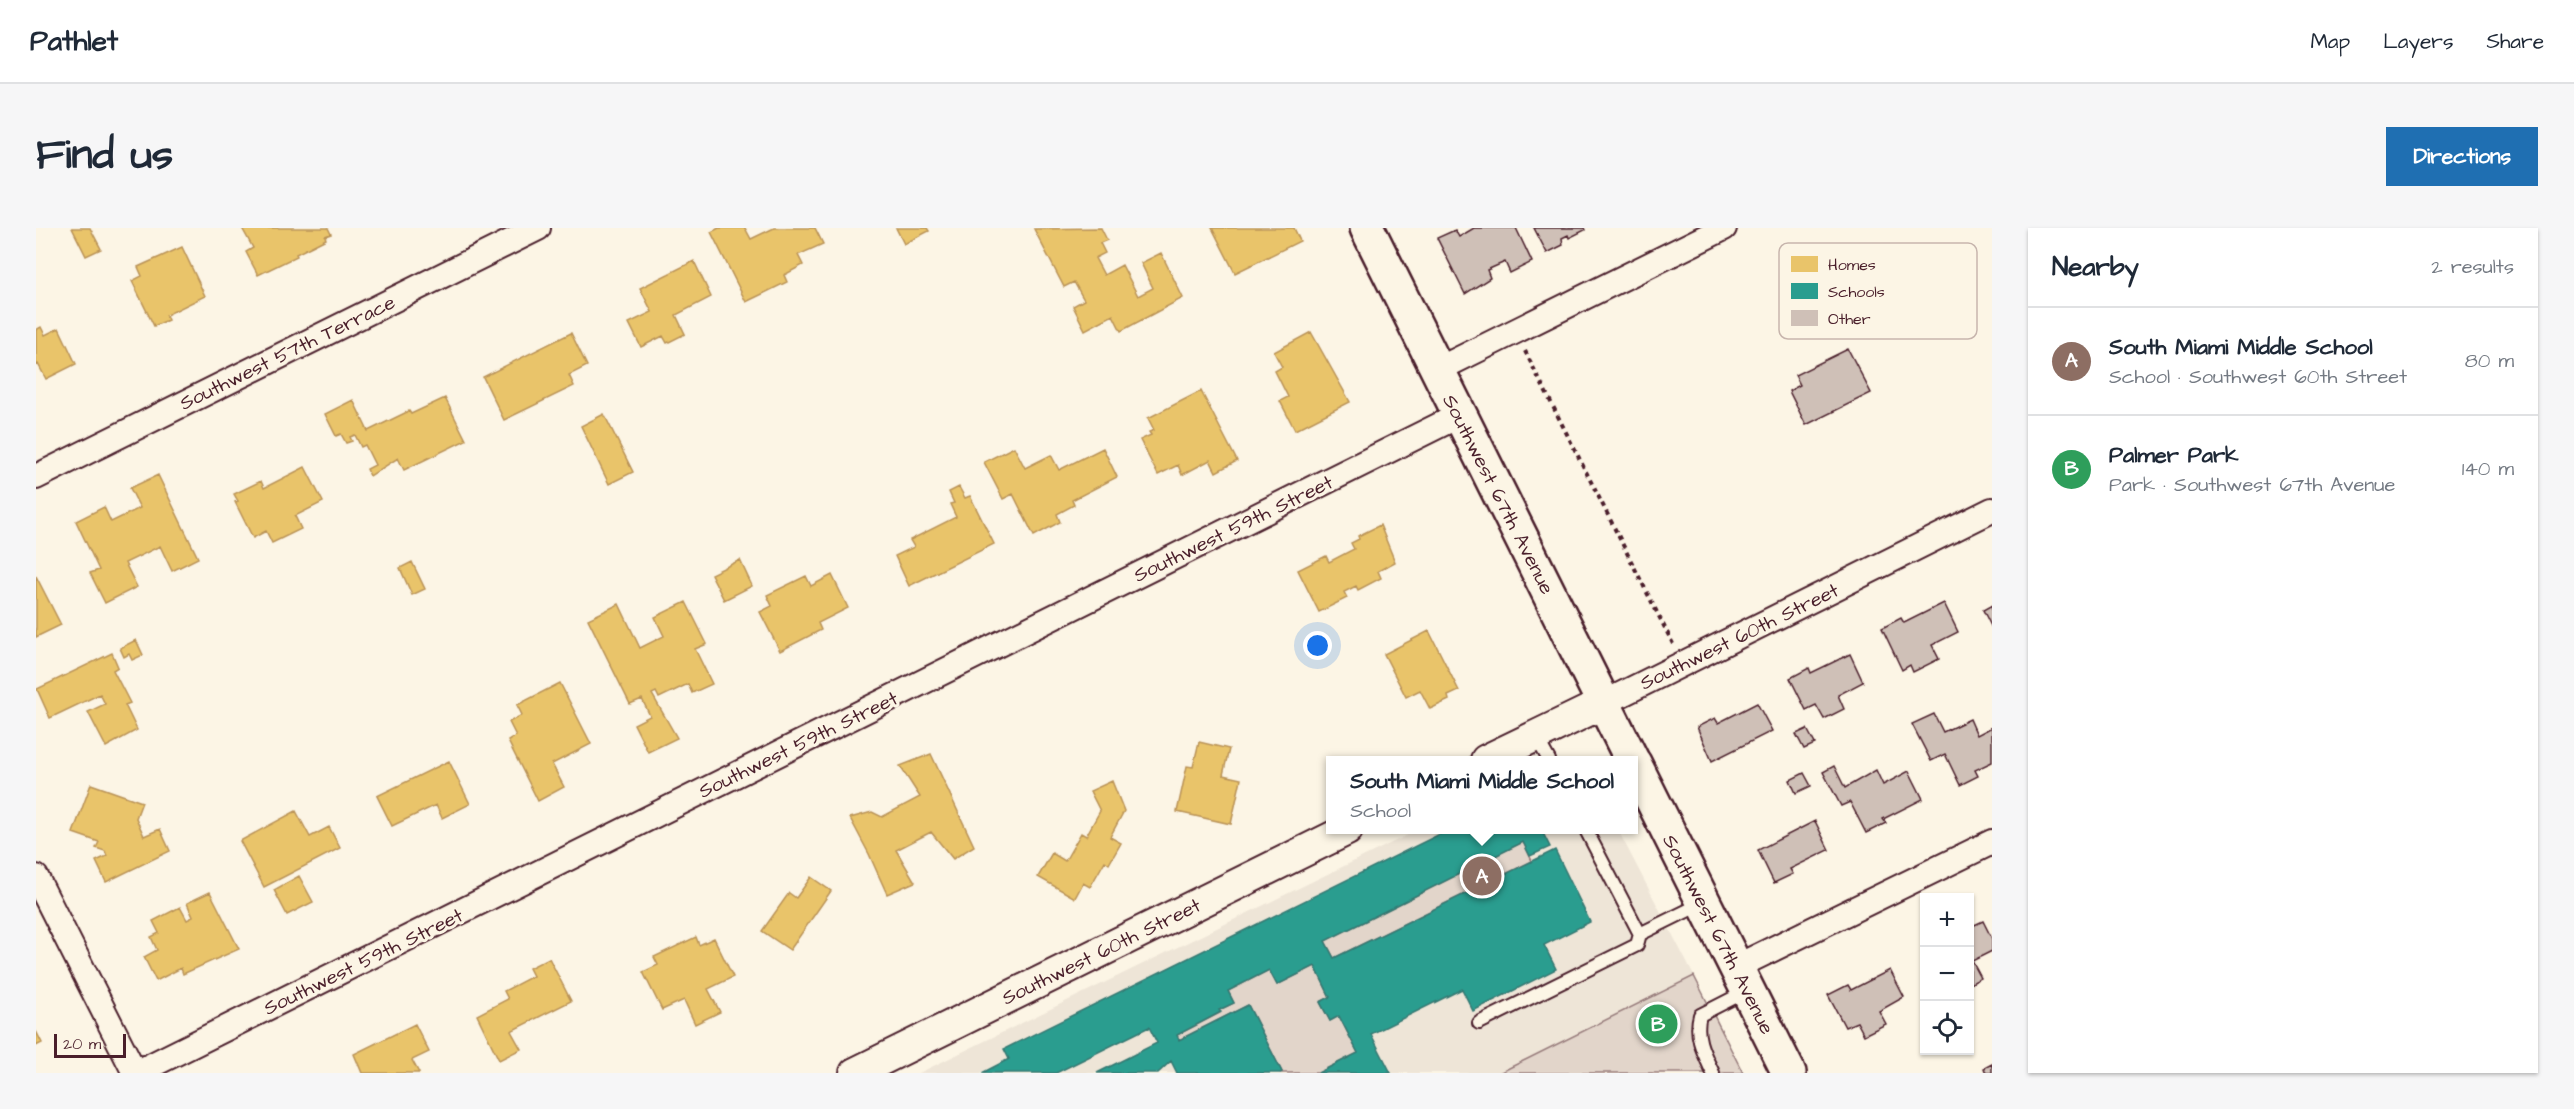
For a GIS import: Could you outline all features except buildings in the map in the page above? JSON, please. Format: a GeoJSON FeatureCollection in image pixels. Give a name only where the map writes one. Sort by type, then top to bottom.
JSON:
{"type":"FeatureCollection","features":[{"type":"Feature","properties":{"kind":"main road","name":"Southwest 67th Avenue"},"geometry":{"type":"LineString","coordinates":[[1367,228],[1630,756]]}},
{"type":"Feature","properties":{"kind":"main road","name":"Southwest 67th Avenue"},"geometry":{"type":"LineString","coordinates":[[1638,772],[1789,1073]]}},
{"type":"Feature","properties":{"kind":"street","name":"Southwest 57th Terrace"},"geometry":{"type":"LineString","coordinates":[[36,477],[538,228]]}},
{"type":"Feature","properties":{"kind":"street"},"geometry":{"type":"LineString","coordinates":[[1437,370],[1724,228]]}},
{"type":"Feature","properties":{"kind":"street","name":"Southwest 59th Street"},"geometry":{"type":"LineString","coordinates":[[136,1073],[1460,415]]}},
{"type":"Feature","properties":{"kind":"street","name":"Southwest 60th Street"},"geometry":{"type":"LineString","coordinates":[[1505,756],[1542,748],[1604,703],[1992,510]]}},
{"type":"Feature","properties":{"kind":"street","name":"Southwest 60th Street"},"geometry":{"type":"LineString","coordinates":[[855,1073],[1339,834]]}},
{"type":"Feature","properties":{"kind":"street"},"geometry":{"type":"LineString","coordinates":[[1742,979],[1992,842]]}},
{"type":"Feature","properties":{"kind":"street"},"geometry":{"type":"LineString","coordinates":[[36,877],[136,1073]]}},
{"type":"Feature","properties":{"kind":"lane"},"geometry":{"type":"LineString","coordinates":[[1479,1023],[1637,945],[1640,934],[1588,834]]}},
{"type":"Feature","properties":{"kind":"lane"},"geometry":{"type":"LineString","coordinates":[[1640,934],[1704,903]]}},
{"type":"Feature","properties":{"kind":"lane"},"geometry":{"type":"LineString","coordinates":[[1713,1073],[1702,1050],[1696,1027],[1700,1015],[1742,979]]}},
{"type":"Feature","properties":{"kind":"path"},"geometry":{"type":"LineString","coordinates":[[1515,331],[1683,664]]}},
{"type":"Feature","properties":{"kind":"shaded area"},"geometry":{"type":"Polygon","coordinates":[[[1410,834],[1620,834],[1694,976],[1499,1073],[919,1073],[1410,834]]]}},
{"type":"Feature","properties":{"kind":"shaded area"},"geometry":{"type":"Polygon","coordinates":[[[1523,842],[1532,861],[1334,958],[1325,941],[1523,842]]]}},
{"type":"Feature","properties":{"kind":"shaded area"},"geometry":{"type":"Polygon","coordinates":[[[1315,966],[1330,997],[1320,1002],[1330,1021],[1339,1016],[1358,1053],[1318,1073],[1280,1073],[1282,1072],[1248,1005],[1179,1040],[1177,1035],[1220,1013],[1219,1010],[1234,1003],[1228,991],[1269,970],[1277,985],[1315,966]]]}},
{"type":"Feature","properties":{"kind":"shaded area"},"geometry":{"type":"Polygon","coordinates":[[[1694,976],[1743,1073],[1499,1073],[1694,976]]]}},
{"type":"Feature","properties":{"kind":"place","name":"South Miami Middle School"},"geometry":{"type":"Point","coordinates":[1482,876]}},
{"type":"Feature","properties":{"kind":"place","name":"Palmer Park"},"geometry":{"type":"Point","coordinates":[1658,1024]}}]}
